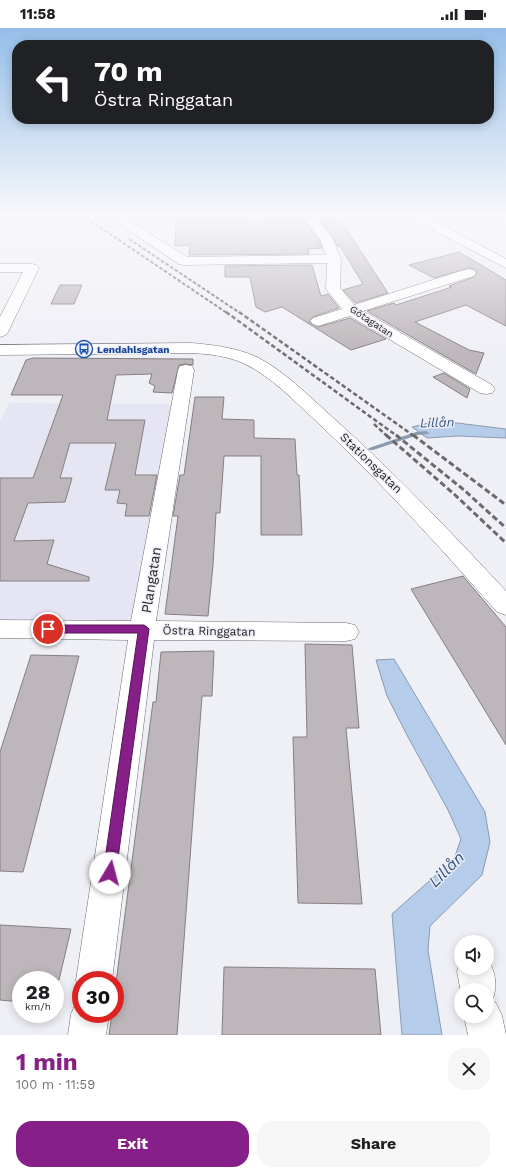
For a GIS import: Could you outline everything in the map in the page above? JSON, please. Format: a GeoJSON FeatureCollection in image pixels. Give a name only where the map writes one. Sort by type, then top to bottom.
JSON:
{"type":"FeatureCollection","features":[{"type":"Feature","properties":{"kind":"main road","name":"Götagatan"},"geometry":{"type":"LineString","coordinates":[[334,262],[333,289],[352,311],[486,389]]}},
{"type":"Feature","properties":{"kind":"main road"},"geometry":{"type":"LineString","coordinates":[[0,268],[32,268],[0,332]]}},
{"type":"Feature","properties":{"kind":"main road"},"geometry":{"type":"LineString","coordinates":[[318,321],[469,273]]}},
{"type":"Feature","properties":{"kind":"main road","name":"Stationsgatan"},"geometry":{"type":"LineString","coordinates":[[0,350],[192,348],[215,350],[252,361],[270,372],[343,436],[409,500],[506,606]]}},
{"type":"Feature","properties":{"kind":"main road","name":"Plangatan"},"geometry":{"type":"LineString","coordinates":[[95,971],[144,629],[144,617],[186,370]]}},
{"type":"Feature","properties":{"kind":"main road","name":"Östra Ringgatan"},"geometry":{"type":"LineString","coordinates":[[0,629],[144,629],[346,632]]}},
{"type":"Feature","properties":{"kind":"main road"},"geometry":{"type":"LineString","coordinates":[[87,1035],[89,1023]]}},
{"type":"Feature","properties":{"kind":"main road"},"geometry":{"type":"LineString","coordinates":[[484,1023],[487,1035]]}},
{"type":"Feature","properties":{"kind":"shaded area"},"geometry":{"type":"Polygon","coordinates":[[[9,403],[187,404],[154,632],[0,632],[0,422],[9,403]]]}},
{"type":"Feature","properties":{"kind":"water"},"geometry":{"type":"Polygon","coordinates":[[[449,422],[506,429],[506,438],[458,436],[427,438],[412,427],[429,423],[449,422]]]}},
{"type":"Feature","properties":{"kind":"water"},"geometry":{"type":"Polygon","coordinates":[[[394,659],[485,812],[490,842],[482,875],[430,926],[428,950],[442,1035],[402,1035],[392,914],[454,859],[461,839],[448,810],[387,696],[376,660],[394,659]]]}},
{"type":"Feature","properties":{"kind":"building"},"geometry":{"type":"Polygon","coordinates":[[[350,262],[368,262],[388,293],[355,303],[343,290],[363,284],[350,262]]]}},
{"type":"Feature","properties":{"kind":"building"},"geometry":{"type":"Polygon","coordinates":[[[421,262],[476,262],[506,280],[506,326],[466,305],[415,322],[469,350],[484,353],[476,374],[367,311],[394,303],[396,305],[452,287],[449,286],[474,277],[477,272],[474,269],[469,268],[434,278],[409,265],[421,262]]]}},
{"type":"Feature","properties":{"kind":"building"},"geometry":{"type":"Polygon","coordinates":[[[312,265],[321,296],[328,294],[339,308],[313,317],[309,322],[318,327],[350,318],[386,339],[351,350],[282,307],[265,312],[256,307],[250,277],[225,277],[225,266],[312,265]]]}},
{"type":"Feature","properties":{"kind":"building"},"geometry":{"type":"Polygon","coordinates":[[[60,285],[82,285],[74,304],[51,304],[60,285]]]}},
{"type":"Feature","properties":{"kind":"building"},"geometry":{"type":"Polygon","coordinates":[[[33,358],[193,359],[193,365],[179,365],[172,393],[153,392],[155,386],[149,383],[152,374],[116,375],[107,420],[145,420],[135,475],[157,475],[149,516],[125,516],[127,504],[117,503],[120,490],[105,490],[116,443],[70,443],[60,478],[72,478],[65,502],[28,503],[14,541],[54,540],[47,564],[89,577],[89,581],[0,581],[0,478],[33,478],[63,395],[11,395],[26,360],[33,358]]]}},
{"type":"Feature","properties":{"kind":"building"},"geometry":{"type":"Polygon","coordinates":[[[444,373],[470,389],[467,398],[433,377],[444,373]]]}},
{"type":"Feature","properties":{"kind":"building"},"geometry":{"type":"Polygon","coordinates":[[[195,397],[224,397],[222,419],[254,420],[254,438],[295,439],[297,475],[299,475],[302,535],[261,535],[261,456],[224,456],[220,513],[216,513],[208,616],[165,614],[178,516],[173,516],[180,475],[184,475],[195,397]]]}},
{"type":"Feature","properties":{"kind":"building"},"geometry":{"type":"Polygon","coordinates":[[[463,576],[506,627],[506,745],[411,589],[463,576]]]}},
{"type":"Feature","properties":{"kind":"building"},"geometry":{"type":"Polygon","coordinates":[[[305,644],[352,645],[359,728],[346,728],[362,904],[298,903],[293,737],[307,737],[305,644]]]}},
{"type":"Feature","properties":{"kind":"building"},"geometry":{"type":"Polygon","coordinates":[[[214,651],[212,696],[202,696],[177,1035],[109,1035],[111,1023],[124,1023],[124,971],[118,971],[153,702],[156,702],[161,652],[214,651]]]}},
{"type":"Feature","properties":{"kind":"building"},"geometry":{"type":"Polygon","coordinates":[[[31,655],[79,656],[23,872],[0,871],[0,752],[31,655]]]}},
{"type":"Feature","properties":{"kind":"building"},"geometry":{"type":"Polygon","coordinates":[[[0,925],[71,929],[61,971],[12,971],[12,1001],[0,1000],[0,925]]]}},
{"type":"Feature","properties":{"kind":"building"},"geometry":{"type":"Polygon","coordinates":[[[224,967],[375,969],[381,1035],[222,1035],[224,967]]]}},
{"type":"Feature","properties":{"kind":"waterway","name":"Lillån"},"geometry":{"type":"LineString","coordinates":[[371,449],[418,433],[426,433]]}},
{"type":"Feature","properties":{"kind":"railway"},"geometry":{"type":"LineString","coordinates":[[152,262],[227,313]]}},
{"type":"Feature","properties":{"kind":"railway"},"geometry":{"type":"LineString","coordinates":[[163,262],[240,313]]}},
{"type":"Feature","properties":{"kind":"railway"},"geometry":{"type":"LineString","coordinates":[[226,312],[397,436]]}},
{"type":"Feature","properties":{"kind":"railway"},"geometry":{"type":"LineString","coordinates":[[239,312],[414,436]]}},
{"type":"Feature","properties":{"kind":"railway"},"geometry":{"type":"LineString","coordinates":[[374,424],[387,436]]}},
{"type":"Feature","properties":{"kind":"railway"},"geometry":{"type":"LineString","coordinates":[[386,435],[454,494],[506,543]]}},
{"type":"Feature","properties":{"kind":"railway"},"geometry":{"type":"LineString","coordinates":[[396,435],[464,490],[506,528]]}},
{"type":"Feature","properties":{"kind":"railway"},"geometry":{"type":"LineString","coordinates":[[413,435],[506,505]]}},
{"type":"Feature","properties":{"kind":"place","name":"Lendahlsgatan"},"geometry":{"type":"Point","coordinates":[84,349]}},
{"type":"Feature","properties":{"kind":"route"},"geometry":{"type":"LineString","coordinates":[[48,629],[144,629],[110,873]]}}]}
